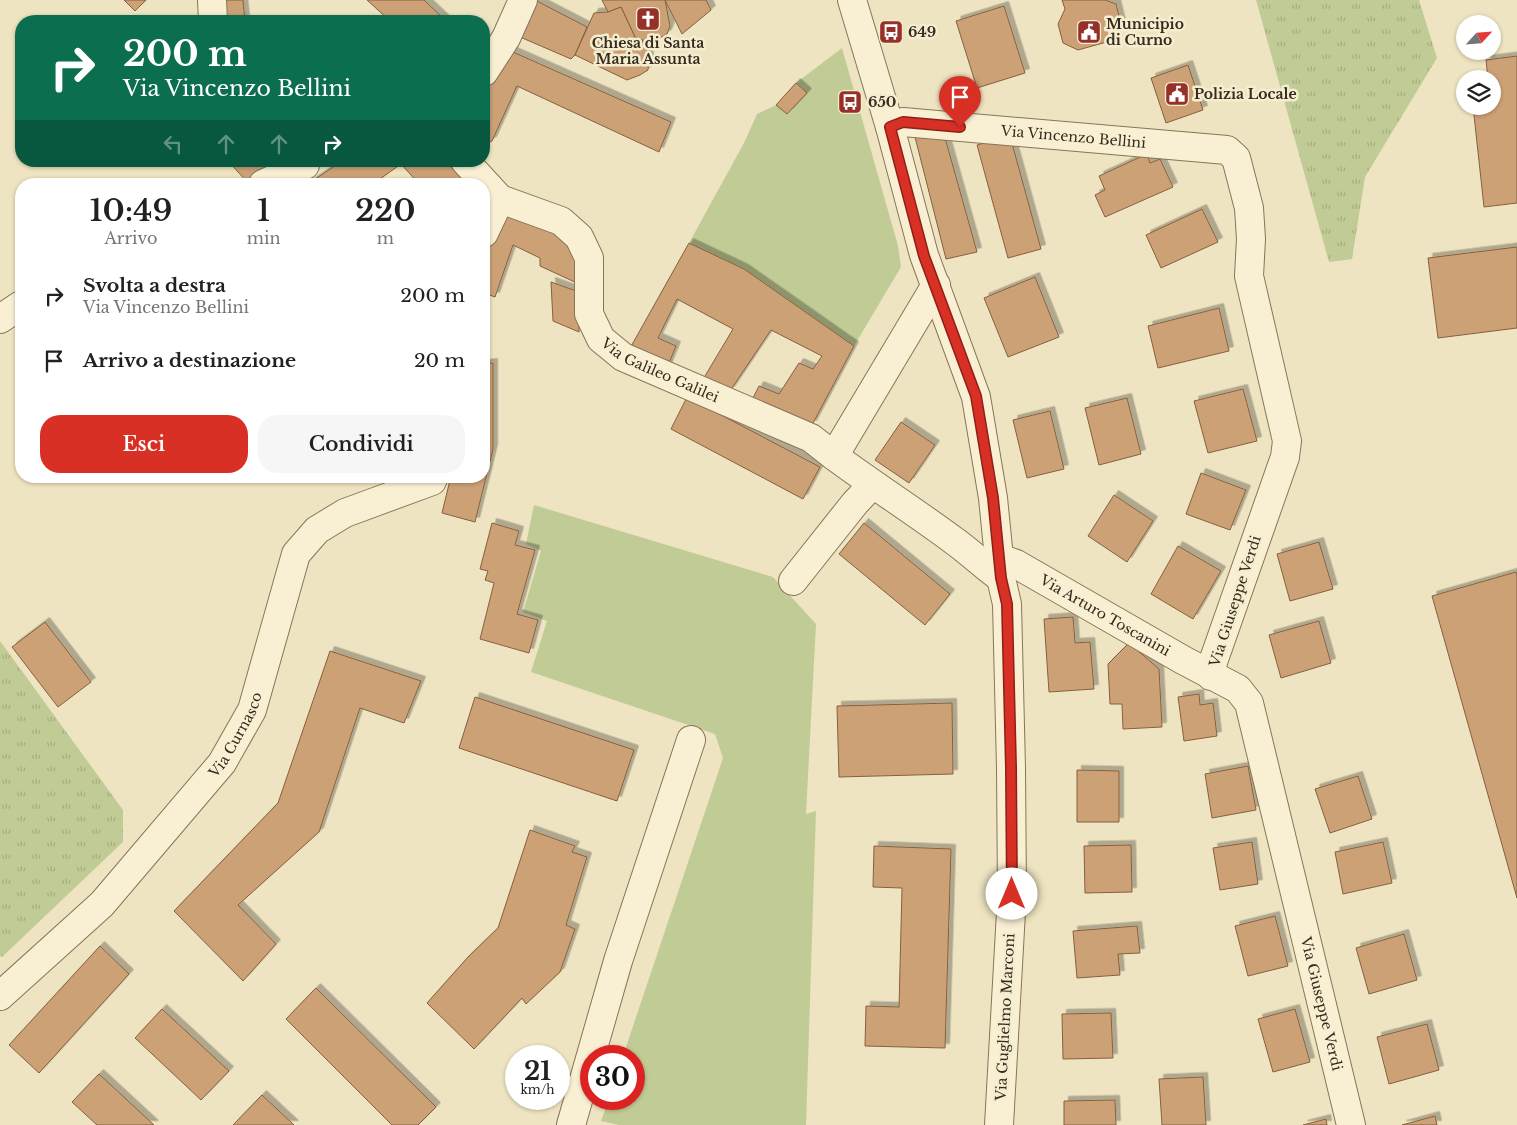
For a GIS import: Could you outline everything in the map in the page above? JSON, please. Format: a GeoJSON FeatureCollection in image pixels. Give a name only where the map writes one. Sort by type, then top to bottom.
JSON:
{"type":"FeatureCollection","features":[{"type":"Feature","properties":{"kind":"street"},"geometry":{"type":"LineString","coordinates":[[212,0],[213,15]]}},
{"type":"Feature","properties":{"kind":"street"},"geometry":{"type":"LineString","coordinates":[[490,63],[506,38],[523,0]]}},
{"type":"Feature","properties":{"kind":"street","name":"Via Guglielmo Marconi"},"geometry":{"type":"LineString","coordinates":[[852,0],[890,127],[924,256],[976,396],[993,498],[1000,568],[1007,604],[1012,894],[999,1125]]}},
{"type":"Feature","properties":{"kind":"street","name":"Via Vincenzo Bellini"},"geometry":{"type":"LineString","coordinates":[[890,127],[903,122],[1228,150]]}},
{"type":"Feature","properties":{"kind":"street","name":"Via Giuseppe Verdi"},"geometry":{"type":"LineString","coordinates":[[1228,150],[1236,158],[1249,208],[1251,239],[1248,276],[1287,441],[1284,457],[1213,662],[1211,676],[1238,689],[1249,703],[1351,1125]]}},
{"type":"Feature","properties":{"kind":"street"},"geometry":{"type":"LineString","coordinates":[[276,178],[299,167]]}},
{"type":"Feature","properties":{"kind":"street","name":"Via Galileo Galilei"},"geometry":{"type":"LineString","coordinates":[[471,167],[481,178]]}},
{"type":"Feature","properties":{"kind":"street","name":"Via Galileo Galilei"},"geometry":{"type":"LineString","coordinates":[[490,188],[500,199],[561,221],[579,237],[590,258],[589,314],[601,339],[623,357],[811,438],[872,485]]}},
{"type":"Feature","properties":{"kind":"street"},"geometry":{"type":"LineString","coordinates":[[490,220],[500,199]]}},
{"type":"Feature","properties":{"kind":"street"},"geometry":{"type":"LineString","coordinates":[[834,456],[936,285]]}},
{"type":"Feature","properties":{"kind":"street"},"geometry":{"type":"LineString","coordinates":[[0,319],[15,309]]}},
{"type":"Feature","properties":{"kind":"street","name":"Via Curnasco"},"geometry":{"type":"LineString","coordinates":[[0,996],[102,904],[222,763],[252,710],[296,554],[317,530],[346,514],[427,483]]}},
{"type":"Feature","properties":{"kind":"street"},"geometry":{"type":"LineString","coordinates":[[793,581],[855,503],[872,485]]}},
{"type":"Feature","properties":{"kind":"street","name":"Via Arturo Toscanini"},"geometry":{"type":"LineString","coordinates":[[872,485],[954,540],[984,566],[1000,568],[1016,564],[1211,676]]}},
{"type":"Feature","properties":{"kind":"street"},"geometry":{"type":"LineString","coordinates":[[571,1125],[618,961],[692,740]]}},
{"type":"Feature","properties":{"kind":"green space"},"geometry":{"type":"Polygon","coordinates":[[[1256,0],[1419,0],[1437,58],[1365,177],[1352,259],[1329,262],[1256,0]]]}},
{"type":"Feature","properties":{"kind":"green space"},"geometry":{"type":"Polygon","coordinates":[[[842,48],[898,246],[901,267],[854,346],[744,269],[689,243],[744,143],[757,114],[776,105],[796,83],[842,48]]]}},
{"type":"Feature","properties":{"kind":"green space"},"geometry":{"type":"Polygon","coordinates":[[[534,505],[773,577],[816,624],[806,814],[816,811],[806,1125],[619,1125],[601,1121],[605,1110],[645,1110],[645,1045],[627,1045],[723,758],[715,734],[531,672],[547,621],[523,612],[541,551],[526,544],[534,505]]]}},
{"type":"Feature","properties":{"kind":"green space"},"geometry":{"type":"Polygon","coordinates":[[[0,641],[123,810],[123,842],[2,957],[0,956],[0,641]]]}},
{"type":"Feature","properties":{"kind":"building"},"geometry":{"type":"Polygon","coordinates":[[[124,0],[146,0],[135,11],[124,0]]]}},
{"type":"Feature","properties":{"kind":"building"},"geometry":{"type":"Polygon","coordinates":[[[221,0],[243,0],[244,15],[221,15],[221,0]]]}},
{"type":"Feature","properties":{"kind":"building"},"geometry":{"type":"Polygon","coordinates":[[[367,0],[424,0],[440,15],[383,15],[367,0]]]}},
{"type":"Feature","properties":{"kind":"building"},"geometry":{"type":"Polygon","coordinates":[[[535,0],[587,27],[575,55],[571,59],[520,37],[535,0]]]}},
{"type":"Feature","properties":{"kind":"building","name":"Chiesa di Santa Maria Assunta"},"geometry":{"type":"Polygon","coordinates":[[[602,0],[665,0],[670,26],[667,34],[654,41],[635,37],[621,7],[608,12],[602,0]]]}},
{"type":"Feature","properties":{"kind":"building"},"geometry":{"type":"Polygon","coordinates":[[[665,0],[706,0],[711,10],[682,34],[665,0]]]}},
{"type":"Feature","properties":{"kind":"building","name":"Municipio di Curno"},"geometry":{"type":"Polygon","coordinates":[[[1062,0],[1105,0],[1116,4],[1121,24],[1114,40],[1078,50],[1063,43],[1058,24],[1065,9],[1062,0]]]}},
{"type":"Feature","properties":{"kind":"building"},"geometry":{"type":"Polygon","coordinates":[[[1004,6],[1025,73],[977,88],[956,21],[1004,6]]]}},
{"type":"Feature","properties":{"kind":"building"},"geometry":{"type":"Polygon","coordinates":[[[621,7],[635,37],[642,40],[649,56],[648,70],[627,80],[575,55],[594,13],[608,12],[621,7]]]}},
{"type":"Feature","properties":{"kind":"building"},"geometry":{"type":"Polygon","coordinates":[[[506,49],[671,122],[659,152],[517,86],[490,142],[490,82],[506,49]]]}},
{"type":"Feature","properties":{"kind":"building"},"geometry":{"type":"Polygon","coordinates":[[[1517,56],[1517,203],[1484,207],[1474,115],[1501,115],[1501,70],[1487,70],[1486,60],[1501,60],[1501,58],[1517,56]]]}},
{"type":"Feature","properties":{"kind":"building","name":"Polizia Locale"},"geometry":{"type":"Polygon","coordinates":[[[1188,65],[1203,110],[1166,123],[1151,78],[1188,65]]]}},
{"type":"Feature","properties":{"kind":"building"},"geometry":{"type":"Polygon","coordinates":[[[796,83],[807,93],[787,114],[776,105],[796,83]]]}},
{"type":"Feature","properties":{"kind":"building"},"geometry":{"type":"Polygon","coordinates":[[[942,127],[977,252],[946,259],[915,137],[942,127]]]}},
{"type":"Feature","properties":{"kind":"building"},"geometry":{"type":"Polygon","coordinates":[[[1010,136],[1041,249],[1008,258],[977,145],[1010,136]]]}},
{"type":"Feature","properties":{"kind":"building"},"geometry":{"type":"Polygon","coordinates":[[[1147,154],[1150,163],[1160,159],[1173,187],[1105,217],[1095,195],[1105,190],[1099,176],[1147,154]]]}},
{"type":"Feature","properties":{"kind":"building"},"geometry":{"type":"Polygon","coordinates":[[[233,167],[275,167],[256,178],[243,178],[233,167]]]}},
{"type":"Feature","properties":{"kind":"building"},"geometry":{"type":"Polygon","coordinates":[[[333,167],[397,167],[381,178],[317,178],[333,167]]]}},
{"type":"Feature","properties":{"kind":"building"},"geometry":{"type":"Polygon","coordinates":[[[404,167],[451,167],[463,178],[414,178],[404,167]]]}},
{"type":"Feature","properties":{"kind":"building"},"geometry":{"type":"Polygon","coordinates":[[[1202,209],[1218,242],[1161,268],[1146,235],[1202,209]]]}},
{"type":"Feature","properties":{"kind":"building"},"geometry":{"type":"Polygon","coordinates":[[[513,212],[571,239],[580,267],[579,284],[540,266],[540,258],[513,245],[495,297],[490,295],[490,231],[494,221],[513,212]]]}},
{"type":"Feature","properties":{"kind":"building"},"geometry":{"type":"Polygon","coordinates":[[[689,243],[744,269],[854,346],[812,425],[752,400],[759,386],[779,394],[799,363],[813,369],[822,356],[771,330],[730,391],[702,381],[733,329],[677,299],[658,338],[676,346],[667,368],[629,350],[689,243]]]}},
{"type":"Feature","properties":{"kind":"building"},"geometry":{"type":"Polygon","coordinates":[[[1517,247],[1517,328],[1438,338],[1428,258],[1517,247]]]}},
{"type":"Feature","properties":{"kind":"building"},"geometry":{"type":"Polygon","coordinates":[[[1035,277],[1059,337],[1008,357],[984,298],[1035,277]]]}},
{"type":"Feature","properties":{"kind":"building"},"geometry":{"type":"Polygon","coordinates":[[[551,282],[579,292],[579,332],[553,321],[551,282]]]}},
{"type":"Feature","properties":{"kind":"building"},"geometry":{"type":"Polygon","coordinates":[[[1219,308],[1229,351],[1158,368],[1148,326],[1219,308]]]}},
{"type":"Feature","properties":{"kind":"building"},"geometry":{"type":"Polygon","coordinates":[[[490,363],[493,363],[493,449],[490,461],[490,363]]]}},
{"type":"Feature","properties":{"kind":"building"},"geometry":{"type":"Polygon","coordinates":[[[1243,389],[1257,441],[1208,453],[1194,401],[1243,389]]]}},
{"type":"Feature","properties":{"kind":"building"},"geometry":{"type":"Polygon","coordinates":[[[687,397],[820,467],[803,499],[671,429],[687,397]]]}},
{"type":"Feature","properties":{"kind":"building"},"geometry":{"type":"Polygon","coordinates":[[[1127,398],[1141,454],[1099,465],[1085,408],[1127,398]]]}},
{"type":"Feature","properties":{"kind":"building"},"geometry":{"type":"Polygon","coordinates":[[[1050,411],[1064,469],[1027,478],[1013,420],[1050,411]]]}},
{"type":"Feature","properties":{"kind":"building"},"geometry":{"type":"Polygon","coordinates":[[[901,422],[935,445],[909,483],[875,460],[901,422]]]}},
{"type":"Feature","properties":{"kind":"building"},"geometry":{"type":"Polygon","coordinates":[[[1201,473],[1246,490],[1230,530],[1186,514],[1201,473]]]}},
{"type":"Feature","properties":{"kind":"building"},"geometry":{"type":"Polygon","coordinates":[[[449,483],[485,483],[475,522],[442,513],[449,483]]]}},
{"type":"Feature","properties":{"kind":"building"},"geometry":{"type":"Polygon","coordinates":[[[1114,495],[1153,521],[1127,562],[1088,536],[1114,495]]]}},
{"type":"Feature","properties":{"kind":"building"},"geometry":{"type":"Polygon","coordinates":[[[492,523],[519,531],[515,545],[535,550],[517,614],[538,620],[529,653],[480,639],[494,583],[485,580],[488,571],[480,569],[492,523]]]}},
{"type":"Feature","properties":{"kind":"building"},"geometry":{"type":"Polygon","coordinates":[[[864,523],[950,594],[925,625],[839,554],[864,523]]]}},
{"type":"Feature","properties":{"kind":"building"},"geometry":{"type":"Polygon","coordinates":[[[1319,542],[1333,589],[1290,601],[1277,554],[1319,542]]]}},
{"type":"Feature","properties":{"kind":"building"},"geometry":{"type":"Polygon","coordinates":[[[1178,546],[1221,571],[1193,619],[1151,594],[1178,546]]]}},
{"type":"Feature","properties":{"kind":"building"},"geometry":{"type":"Polygon","coordinates":[[[1516,572],[1517,576],[1517,898],[1432,596],[1516,572]]]}},
{"type":"Feature","properties":{"kind":"building"},"geometry":{"type":"Polygon","coordinates":[[[1073,617],[1075,643],[1090,642],[1094,689],[1049,692],[1044,619],[1073,617]]]}},
{"type":"Feature","properties":{"kind":"building"},"geometry":{"type":"Polygon","coordinates":[[[1319,621],[1331,663],[1281,678],[1269,635],[1319,621]]]}},
{"type":"Feature","properties":{"kind":"building"},"geometry":{"type":"Polygon","coordinates":[[[45,622],[91,682],[58,707],[12,647],[45,622]]]}},
{"type":"Feature","properties":{"kind":"building"},"geometry":{"type":"Polygon","coordinates":[[[1129,643],[1159,669],[1162,727],[1123,729],[1122,704],[1110,704],[1108,664],[1129,643]]]}},
{"type":"Feature","properties":{"kind":"building"},"geometry":{"type":"Polygon","coordinates":[[[330,651],[421,681],[404,723],[360,708],[319,832],[238,905],[276,944],[243,981],[174,911],[278,803],[330,651]]]}},
{"type":"Feature","properties":{"kind":"building"},"geometry":{"type":"Polygon","coordinates":[[[1199,694],[1200,705],[1213,703],[1217,736],[1184,741],[1178,697],[1199,694]]]}},
{"type":"Feature","properties":{"kind":"building"},"geometry":{"type":"Polygon","coordinates":[[[475,697],[634,750],[617,801],[459,748],[475,697]]]}},
{"type":"Feature","properties":{"kind":"building"},"geometry":{"type":"Polygon","coordinates":[[[952,703],[953,774],[839,777],[837,706],[952,703]]]}},
{"type":"Feature","properties":{"kind":"building"},"geometry":{"type":"Polygon","coordinates":[[[1248,766],[1256,810],[1212,818],[1205,774],[1248,766]]]}},
{"type":"Feature","properties":{"kind":"building"},"geometry":{"type":"Polygon","coordinates":[[[1077,770],[1119,771],[1119,822],[1077,822],[1077,770]]]}},
{"type":"Feature","properties":{"kind":"building"},"geometry":{"type":"Polygon","coordinates":[[[1358,776],[1372,819],[1330,833],[1315,789],[1358,776]]]}},
{"type":"Feature","properties":{"kind":"building"},"geometry":{"type":"Polygon","coordinates":[[[530,830],[575,846],[572,852],[587,857],[566,925],[575,929],[560,972],[526,1004],[522,998],[474,1049],[427,1003],[468,957],[498,928],[530,830]]]}},
{"type":"Feature","properties":{"kind":"building"},"geometry":{"type":"Polygon","coordinates":[[[1252,842],[1258,884],[1220,890],[1213,848],[1252,842]]]}},
{"type":"Feature","properties":{"kind":"building"},"geometry":{"type":"Polygon","coordinates":[[[1383,842],[1392,883],[1343,894],[1335,852],[1383,842]]]}},
{"type":"Feature","properties":{"kind":"building"},"geometry":{"type":"Polygon","coordinates":[[[1131,845],[1132,892],[1085,893],[1084,846],[1131,845]]]}},
{"type":"Feature","properties":{"kind":"building"},"geometry":{"type":"Polygon","coordinates":[[[874,846],[951,849],[945,1048],[865,1046],[866,1006],[899,1007],[902,888],[873,887],[874,846]]]}},
{"type":"Feature","properties":{"kind":"building"},"geometry":{"type":"Polygon","coordinates":[[[1275,916],[1288,966],[1248,976],[1235,926],[1275,916]]]}},
{"type":"Feature","properties":{"kind":"building"},"geometry":{"type":"Polygon","coordinates":[[[1137,926],[1140,953],[1118,954],[1120,975],[1077,978],[1073,931],[1137,926]]]}},
{"type":"Feature","properties":{"kind":"building"},"geometry":{"type":"Polygon","coordinates":[[[1404,934],[1417,980],[1369,994],[1356,948],[1404,934]]]}},
{"type":"Feature","properties":{"kind":"building"},"geometry":{"type":"Polygon","coordinates":[[[100,946],[129,974],[39,1073],[9,1045],[100,946]]]}},
{"type":"Feature","properties":{"kind":"building"},"geometry":{"type":"Polygon","coordinates":[[[316,988],[436,1107],[418,1125],[392,1125],[286,1019],[316,988]]]}},
{"type":"Feature","properties":{"kind":"building"},"geometry":{"type":"Polygon","coordinates":[[[162,1009],[229,1071],[201,1100],[135,1038],[162,1009]]]}},
{"type":"Feature","properties":{"kind":"building"},"geometry":{"type":"Polygon","coordinates":[[[1295,1009],[1310,1062],[1273,1072],[1258,1019],[1295,1009]]]}},
{"type":"Feature","properties":{"kind":"building"},"geometry":{"type":"Polygon","coordinates":[[[1111,1013],[1113,1058],[1063,1059],[1062,1014],[1111,1013]]]}},
{"type":"Feature","properties":{"kind":"building"},"geometry":{"type":"Polygon","coordinates":[[[1427,1024],[1439,1070],[1389,1084],[1377,1037],[1427,1024]]]}},
{"type":"Feature","properties":{"kind":"building"},"geometry":{"type":"Polygon","coordinates":[[[99,1074],[154,1125],[97,1125],[72,1102],[99,1074]]]}},
{"type":"Feature","properties":{"kind":"building"},"geometry":{"type":"Polygon","coordinates":[[[1203,1077],[1206,1125],[1162,1125],[1159,1079],[1203,1077]]]}},
{"type":"Feature","properties":{"kind":"building"},"geometry":{"type":"Polygon","coordinates":[[[262,1095],[294,1125],[233,1125],[262,1095]]]}},
{"type":"Feature","properties":{"kind":"building"},"geometry":{"type":"Polygon","coordinates":[[[1115,1100],[1116,1125],[1064,1125],[1064,1101],[1115,1100]]]}},
{"type":"Feature","properties":{"kind":"building"},"geometry":{"type":"Polygon","coordinates":[[[1435,1116],[1437,1125],[1402,1125],[1435,1116]]]}},
{"type":"Feature","properties":{"kind":"building"},"geometry":{"type":"Polygon","coordinates":[[[1326,1119],[1327,1125],[1303,1125],[1326,1119]]]}},
{"type":"Feature","properties":{"kind":"place","name":"Chiesa di Santa Maria Assunta"},"geometry":{"type":"Point","coordinates":[648,19]}},
{"type":"Feature","properties":{"kind":"place","name":"649"},"geometry":{"type":"Point","coordinates":[891,32]}},
{"type":"Feature","properties":{"kind":"place","name":"Municipio di Curno"},"geometry":{"type":"Point","coordinates":[1089,32]}},
{"type":"Feature","properties":{"kind":"place","name":"Polizia Locale"},"geometry":{"type":"Point","coordinates":[1177,94]}},
{"type":"Feature","properties":{"kind":"place","name":"650"},"geometry":{"type":"Point","coordinates":[850,102]}},
{"type":"Feature","properties":{"kind":"route"},"geometry":{"type":"LineString","coordinates":[[960,127],[903,122],[890,127],[924,256],[976,396],[993,498],[1001,578],[1007,604],[1012,894]]}}]}
